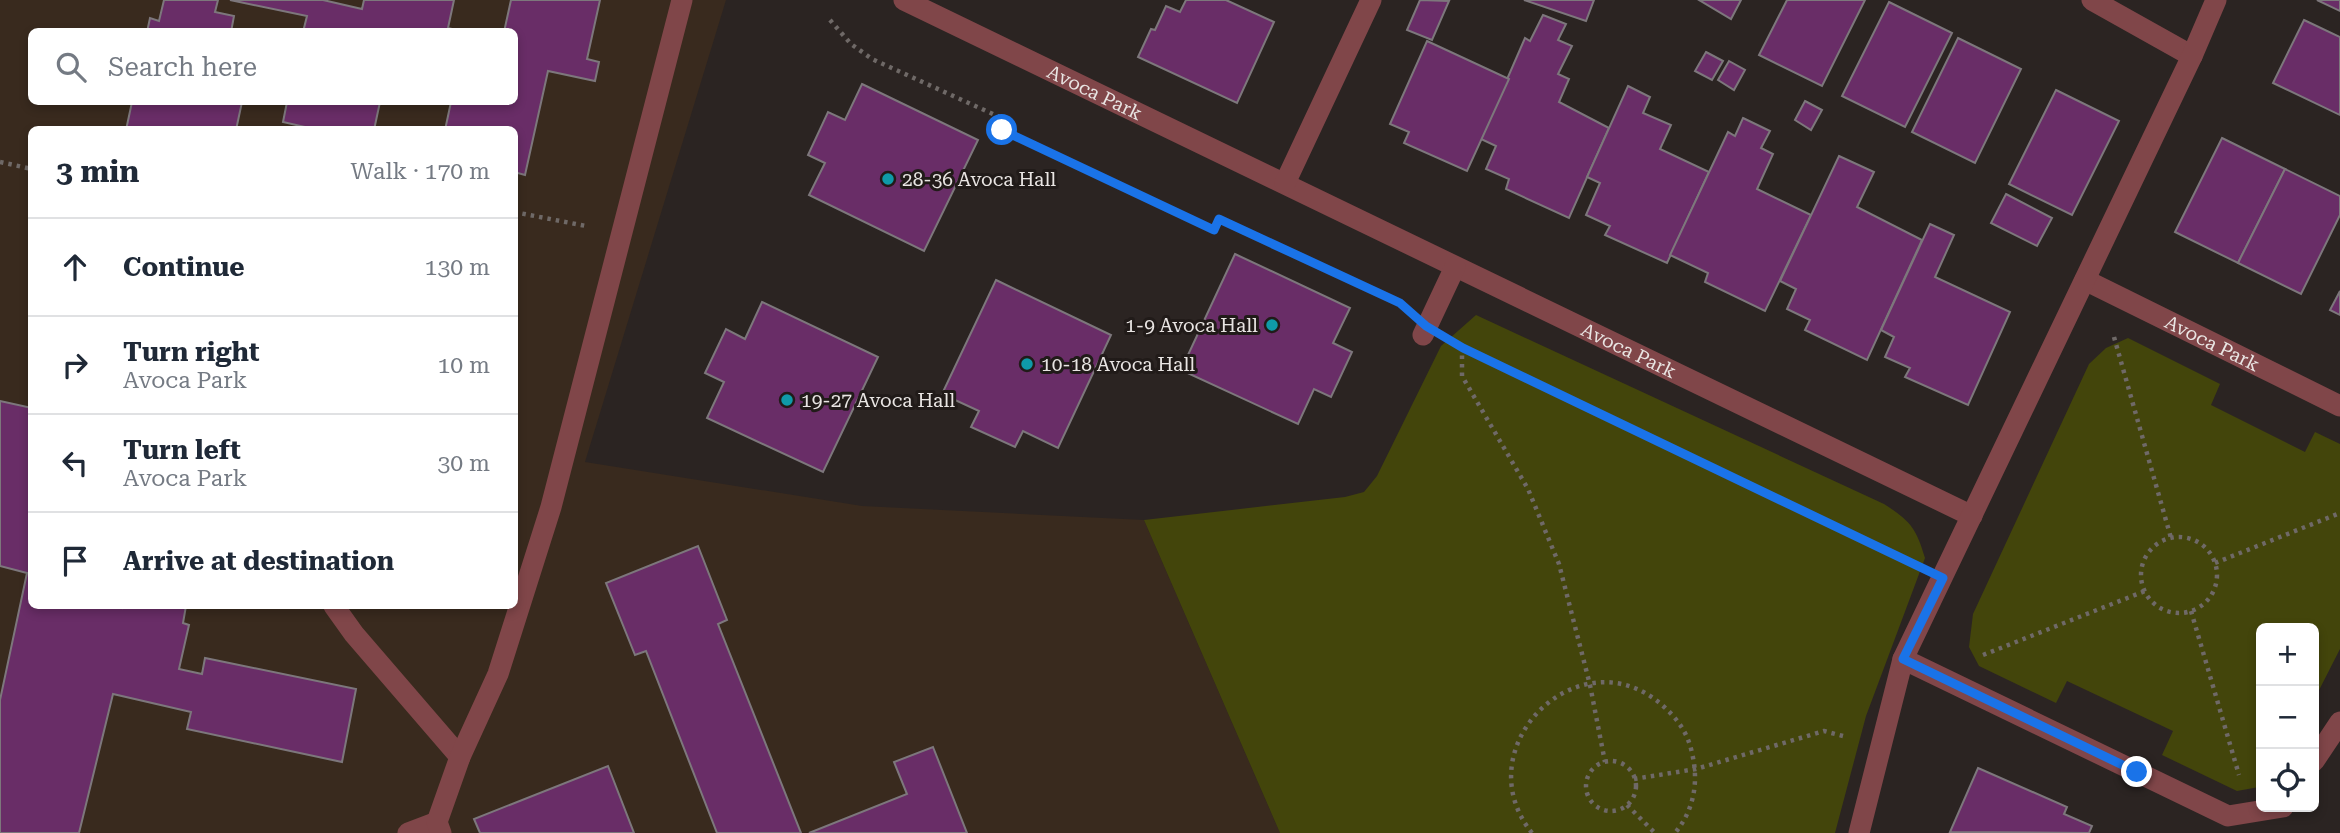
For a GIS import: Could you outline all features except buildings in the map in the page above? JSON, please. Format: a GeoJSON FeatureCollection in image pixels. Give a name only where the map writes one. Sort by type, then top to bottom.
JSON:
{"type":"FeatureCollection","features":[{"type":"Feature","properties":{"kind":"street"},"geometry":{"type":"LineString","coordinates":[[408,833],[439,828],[460,757],[498,674],[551,507],[682,0]]}},
{"type":"Feature","properties":{"kind":"street","name":"Avoca Park"},"geometry":{"type":"LineString","coordinates":[[904,0],[1972,516]]}},
{"type":"Feature","properties":{"kind":"street"},"geometry":{"type":"LineString","coordinates":[[1284,183],[1371,0]]}},
{"type":"Feature","properties":{"kind":"street"},"geometry":{"type":"LineString","coordinates":[[2092,0],[2192,55]]}},
{"type":"Feature","properties":{"kind":"street"},"geometry":{"type":"LineString","coordinates":[[1859,833],[1903,659],[2216,0]]}},
{"type":"Feature","properties":{"kind":"street"},"geometry":{"type":"LineString","coordinates":[[1424,330],[1455,267]]}},
{"type":"Feature","properties":{"kind":"street","name":"Avoca Park"},"geometry":{"type":"LineString","coordinates":[[2085,280],[2340,406]]}},
{"type":"Feature","properties":{"kind":"street"},"geometry":{"type":"LineString","coordinates":[[336,609],[354,634],[460,757]]}},
{"type":"Feature","properties":{"kind":"street"},"geometry":{"type":"LineString","coordinates":[[1903,659],[2228,816],[2256,812]]}},
{"type":"Feature","properties":{"kind":"street"},"geometry":{"type":"LineString","coordinates":[[2319,754],[2340,722]]}},
{"type":"Feature","properties":{"kind":"path"},"geometry":{"type":"LineString","coordinates":[[830,20],[851,44],[872,59],[1006,120],[1002,130],[1214,230],[1219,219],[1400,303],[1424,330],[1943,578]]}},
{"type":"Feature","properties":{"kind":"path"},"geometry":{"type":"LineString","coordinates":[[0,162],[28,168]]}},
{"type":"Feature","properties":{"kind":"path"},"geometry":{"type":"LineString","coordinates":[[518,213],[621,232]]}},
{"type":"Feature","properties":{"kind":"path"},"geometry":{"type":"LineString","coordinates":[[2131,302],[2113,338],[2171,538]]}},
{"type":"Feature","properties":{"kind":"path"},"geometry":{"type":"LineString","coordinates":[[1463,348],[1462,376],[1528,489],[1559,564],[1590,685],[1605,762]]}},
{"type":"Feature","properties":{"kind":"path"},"geometry":{"type":"LineString","coordinates":[[2215,563],[2340,513]]}},
{"type":"Feature","properties":{"kind":"path"},"geometry":{"type":"LineString","coordinates":[[2186,537],[2198,541],[2208,549],[2215,563],[2218,573],[2210,597],[2191,611],[2164,610],[2152,603],[2141,580],[2142,566],[2153,546],[2171,538],[2186,537]]}},
{"type":"Feature","properties":{"kind":"path"},"geometry":{"type":"LineString","coordinates":[[1958,686],[1971,660],[2145,591]]}},
{"type":"Feature","properties":{"kind":"path"},"geometry":{"type":"LineString","coordinates":[[2191,611],[2250,813]]}},
{"type":"Feature","properties":{"kind":"path"},"geometry":{"type":"LineString","coordinates":[[1532,833],[1523,823],[1513,797],[1510,770],[1517,743],[1530,719],[1549,700],[1575,687],[1602,683],[1630,687],[1655,699],[1676,717],[1690,742],[1696,769],[1694,797],[1684,822],[1675,833]]}},
{"type":"Feature","properties":{"kind":"path"},"geometry":{"type":"LineString","coordinates":[[1634,779],[1696,769],[1824,731],[1881,747]]}},
{"type":"Feature","properties":{"kind":"path"},"geometry":{"type":"LineString","coordinates":[[1605,762],[1620,763],[1631,771],[1634,779],[1636,784],[1633,798],[1627,805],[1613,812],[1601,810],[1591,801],[1586,790],[1587,777],[1594,767],[1605,762]]}},
{"type":"Feature","properties":{"kind":"path"},"geometry":{"type":"LineString","coordinates":[[1627,805],[1655,833]]}},
{"type":"Feature","properties":{"kind":"shaded area"},"geometry":{"type":"Polygon","coordinates":[[[0,0],[726,0],[585,462],[862,506],[1144,520],[1280,833],[0,833],[0,0]]]}},
{"type":"Feature","properties":{"kind":"shaded area"},"geometry":{"type":"Polygon","coordinates":[[[1476,315],[1884,504],[1911,526],[1925,558],[1866,716],[1835,833],[1280,833],[1144,520],[1345,497],[1364,492],[1377,476],[1441,346],[1476,315]]]}},
{"type":"Feature","properties":{"kind":"shaded area"},"geometry":{"type":"Polygon","coordinates":[[[2128,338],[2220,384],[2211,405],[2305,452],[2315,432],[2340,444],[2340,649],[2319,690],[2319,623],[2256,623],[2256,788],[2237,791],[2162,755],[2173,731],[2067,681],[2056,703],[1979,666],[1969,647],[1973,614],[2089,364],[2106,348],[2128,338]]]}},
{"type":"Feature","properties":{"kind":"place","name":"28-36 Avoca Hall"},"geometry":{"type":"Point","coordinates":[888,179]}},
{"type":"Feature","properties":{"kind":"place","name":"1-9 Avoca Hall"},"geometry":{"type":"Point","coordinates":[1272,325]}},
{"type":"Feature","properties":{"kind":"place","name":"10-18 Avoca Hall"},"geometry":{"type":"Point","coordinates":[1027,364]}},
{"type":"Feature","properties":{"kind":"place","name":"19-27 Avoca Hall"},"geometry":{"type":"Point","coordinates":[787,400]}},
{"type":"Feature","properties":{"kind":"route"},"geometry":{"type":"LineString","coordinates":[[1002,130],[1214,230],[1219,219],[1400,303],[1426,326],[1463,348],[1943,578],[1903,659],[2137,772]]}}]}
